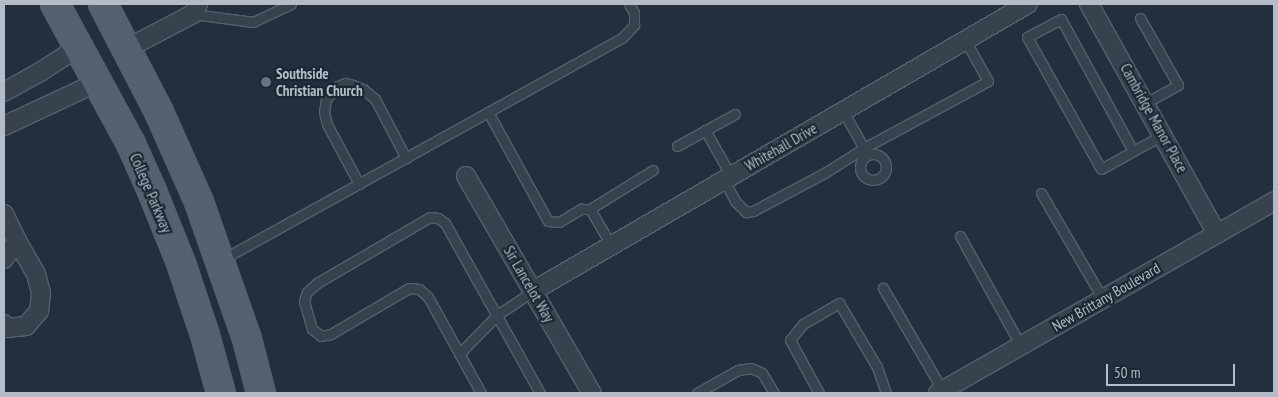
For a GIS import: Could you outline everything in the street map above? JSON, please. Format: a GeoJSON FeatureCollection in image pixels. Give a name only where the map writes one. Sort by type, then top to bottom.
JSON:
{"type":"FeatureCollection","features":[{"type":"Feature","properties":{"kind":"main road","name":"College Parkway"},"geometry":{"type":"LineString","coordinates":[[55,4],[134,152],[181,263],[205,335],[221,393]]}},
{"type":"Feature","properties":{"kind":"main road"},"geometry":{"type":"LineString","coordinates":[[103,4],[180,158],[221,261],[247,339],[261,393]]}},
{"type":"Feature","properties":{"kind":"street","name":"Whitehall Drive"},"geometry":{"type":"LineString","coordinates":[[533,291],[1028,4]]}},
{"type":"Feature","properties":{"kind":"street","name":"Cambridge Manor Place"},"geometry":{"type":"LineString","coordinates":[[1089,4],[1217,234]]}},
{"type":"Feature","properties":{"kind":"street"},"geometry":{"type":"LineString","coordinates":[[126,49],[196,9]]}},
{"type":"Feature","properties":{"kind":"street"},"geometry":{"type":"LineString","coordinates":[[4,92],[79,47]]}},
{"type":"Feature","properties":{"kind":"street"},"geometry":{"type":"LineString","coordinates":[[4,126],[98,82]]}},
{"type":"Feature","properties":{"kind":"street","name":"Sir Lancelot Way"},"geometry":{"type":"LineString","coordinates":[[466,176],[592,393]]}},
{"type":"Feature","properties":{"kind":"street","name":"New Brittany Boulevard"},"geometry":{"type":"LineString","coordinates":[[940,392],[1274,202]]}},
{"type":"Feature","properties":{"kind":"street"},"geometry":{"type":"LineString","coordinates":[[4,214],[36,274],[41,293],[39,311],[26,326],[8,328],[4,324]]}},
{"type":"Feature","properties":{"kind":"street"},"geometry":{"type":"LineString","coordinates":[[4,259],[17,240]]}},
{"type":"Feature","properties":{"kind":"lane"},"geometry":{"type":"LineString","coordinates":[[196,9],[253,22],[290,4]]}},
{"type":"Feature","properties":{"kind":"lane"},"geometry":{"type":"LineString","coordinates":[[221,261],[622,38],[634,25],[634,13],[629,4]]}},
{"type":"Feature","properties":{"kind":"lane"},"geometry":{"type":"LineString","coordinates":[[1140,18],[1178,85],[1145,103]]}},
{"type":"Feature","properties":{"kind":"lane"},"geometry":{"type":"LineString","coordinates":[[1133,151],[1061,19],[1027,37],[1101,168],[1133,151],[1163,135]]}},
{"type":"Feature","properties":{"kind":"lane"},"geometry":{"type":"LineString","coordinates":[[705,130],[727,178],[735,201],[746,212],[865,152],[988,81],[965,40]]}},
{"type":"Feature","properties":{"kind":"lane"},"geometry":{"type":"LineString","coordinates":[[359,184],[327,124],[324,112],[326,99],[338,86],[345,83],[353,84],[363,89],[375,100],[406,158]]}},
{"type":"Feature","properties":{"kind":"lane"},"geometry":{"type":"LineString","coordinates":[[843,111],[865,152]]}},
{"type":"Feature","properties":{"kind":"lane"},"geometry":{"type":"LineString","coordinates":[[488,112],[548,221],[559,222],[581,210],[590,209],[653,170]]}},
{"type":"Feature","properties":{"kind":"lane"},"geometry":{"type":"LineString","coordinates":[[677,146],[735,114]]}},
{"type":"Feature","properties":{"kind":"lane"},"geometry":{"type":"LineString","coordinates":[[1041,193],[1103,299]]}},
{"type":"Feature","properties":{"kind":"lane"},"geometry":{"type":"LineString","coordinates":[[590,209],[611,245]]}},
{"type":"Feature","properties":{"kind":"lane"},"geometry":{"type":"LineString","coordinates":[[481,393],[428,297],[419,289],[409,288],[331,334],[322,336],[312,330],[304,301],[308,292],[317,283],[430,217],[438,218],[446,223],[540,393]]}},
{"type":"Feature","properties":{"kind":"lane"},"geometry":{"type":"LineString","coordinates":[[960,236],[1021,346]]}},
{"type":"Feature","properties":{"kind":"lane"},"geometry":{"type":"LineString","coordinates":[[884,288],[940,392]]}},
{"type":"Feature","properties":{"kind":"lane"},"geometry":{"type":"LineString","coordinates":[[460,354],[497,315],[533,291]]}},
{"type":"Feature","properties":{"kind":"lane"},"geometry":{"type":"LineString","coordinates":[[819,393],[790,340],[803,324],[839,303],[877,368],[886,393]]}},
{"type":"Feature","properties":{"kind":"lane"},"geometry":{"type":"LineString","coordinates":[[697,393],[738,370],[751,368],[762,373],[774,393]]}},
{"type":"Feature","properties":{"kind":"place","name":"Southside Christian Church"},"geometry":{"type":"Point","coordinates":[266,82]}}]}
